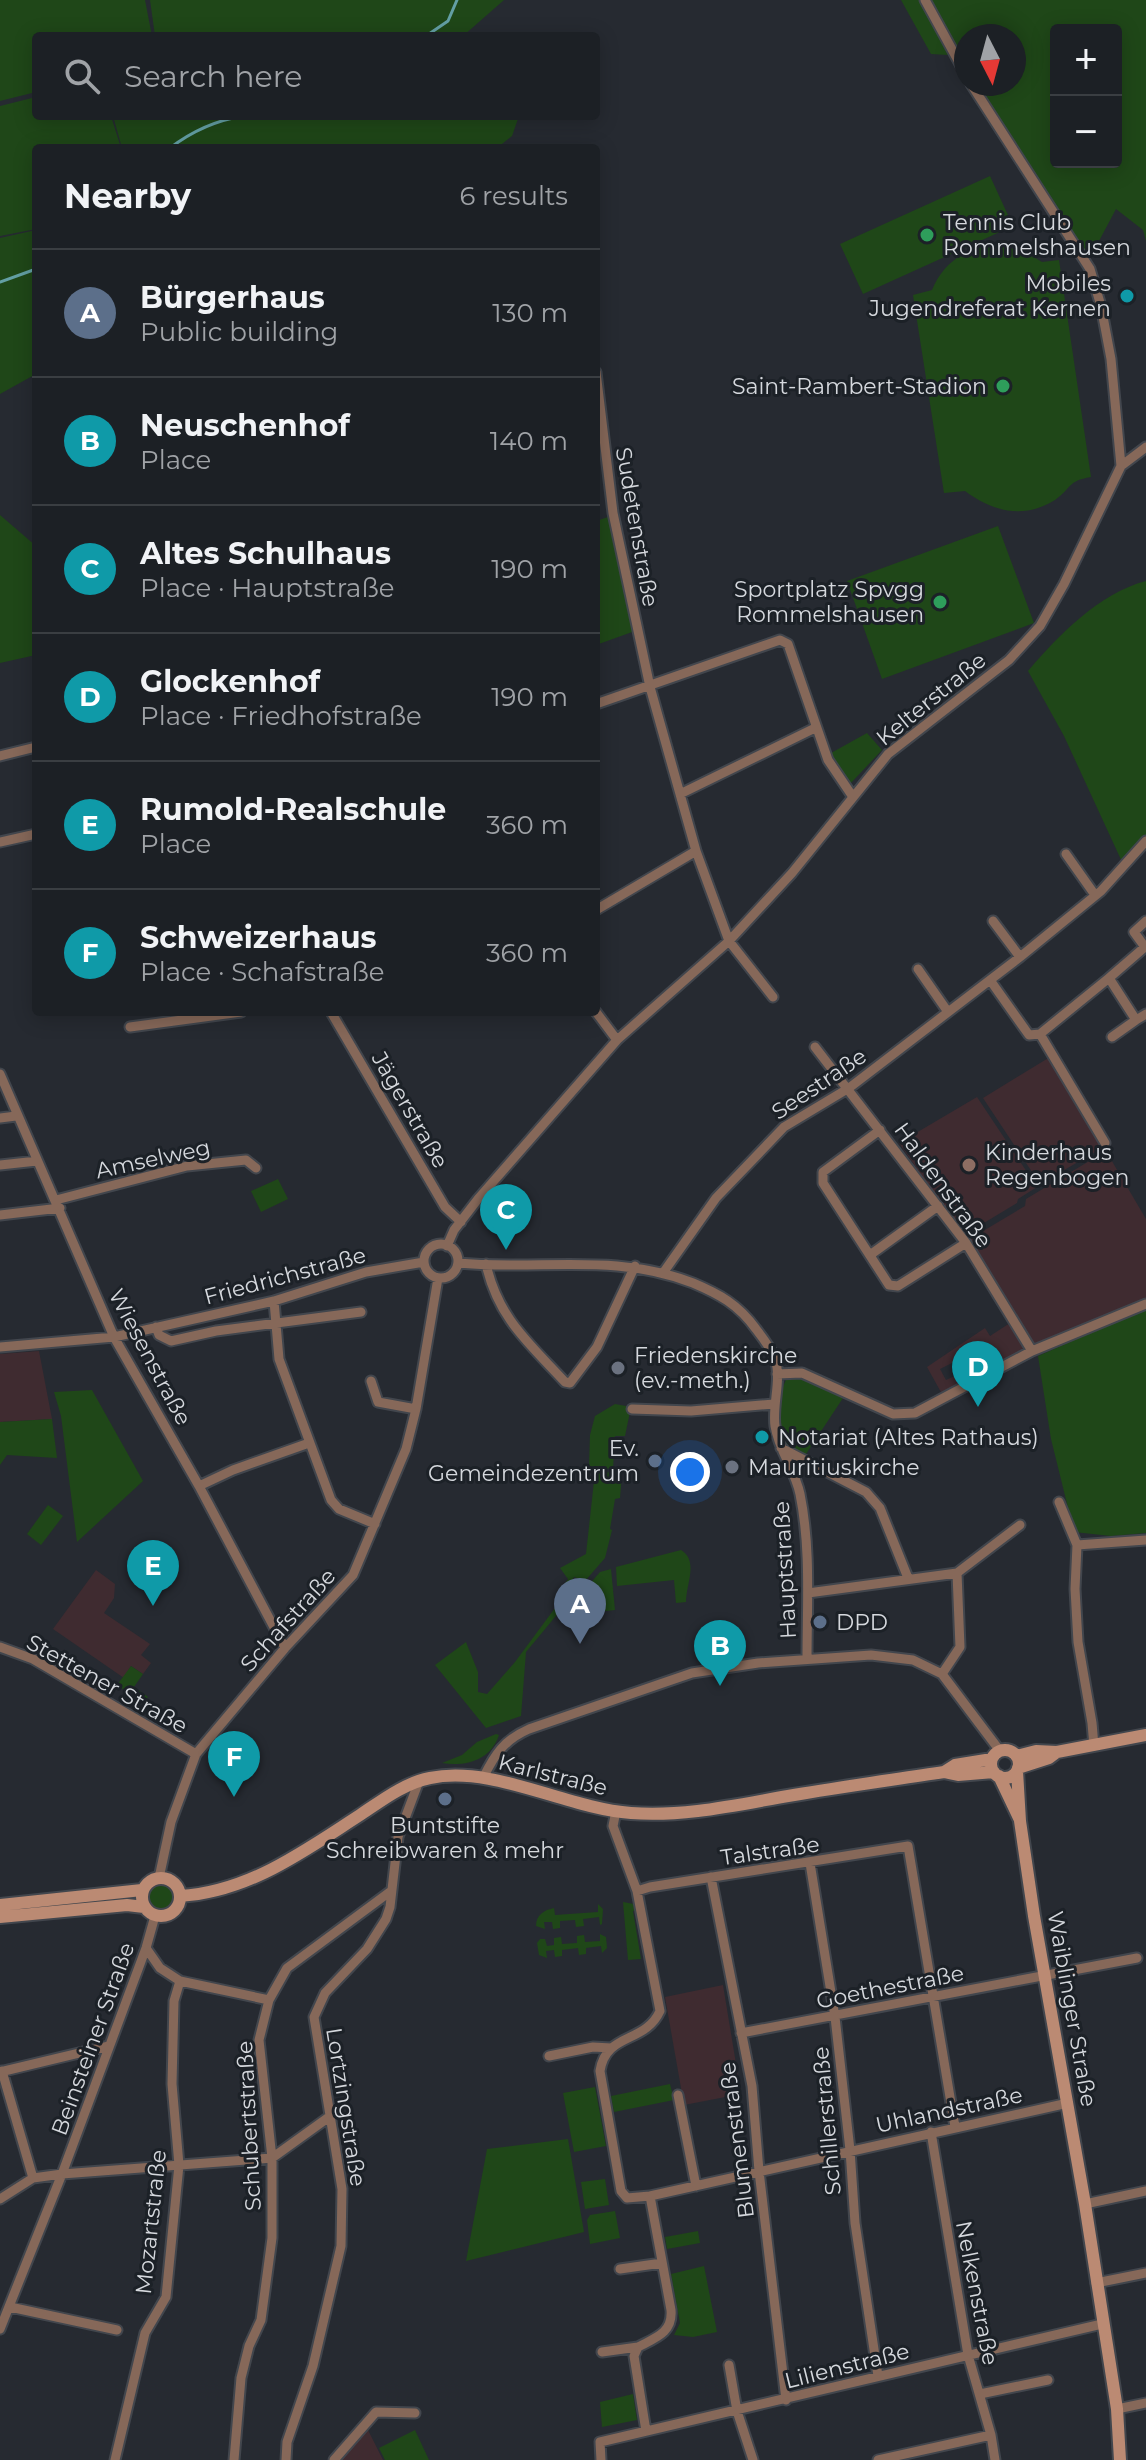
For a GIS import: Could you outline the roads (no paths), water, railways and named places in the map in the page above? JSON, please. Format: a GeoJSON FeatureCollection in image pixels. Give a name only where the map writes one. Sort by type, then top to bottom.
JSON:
{"type":"FeatureCollection","features":[{"type":"Feature","properties":{"kind":"main road","name":"Karlstraße"},"geometry":{"type":"LineString","coordinates":[[150,1912],[172,1913],[180,1896],[223,1889],[264,1874],[390,1795],[419,1781],[462,1775],[616,1811],[666,1814],[944,1772],[955,1765],[996,1765],[1009,1777],[1017,1765],[1049,1758],[1057,1752],[1145,1740]]}},
{"type":"Feature","properties":{"kind":"main road"},"geometry":{"type":"LineString","coordinates":[[996,1765],[1006,1750],[1017,1765]]}},
{"type":"Feature","properties":{"kind":"main road","name":"Waiblinger Straße"},"geometry":{"type":"LineString","coordinates":[[996,1765],[1020,1821]]}},
{"type":"Feature","properties":{"kind":"main road","name":"Waiblinger Straße"},"geometry":{"type":"LineString","coordinates":[[1017,1765],[1020,1821],[1085,2204],[1117,2409],[1120,2460]]}},
{"type":"Feature","properties":{"kind":"main road"},"geometry":{"type":"LineString","coordinates":[[0,1905],[142,1890],[149,1882],[159,1878],[171,1882],[180,1896]]}},
{"type":"Feature","properties":{"kind":"main road"},"geometry":{"type":"LineString","coordinates":[[142,1890],[150,1912]]}},
{"type":"Feature","properties":{"kind":"main road"},"geometry":{"type":"LineString","coordinates":[[0,1917],[127,1905],[150,1912]]}},
{"type":"Feature","properties":{"kind":"street"},"geometry":{"type":"LineString","coordinates":[[925,0],[954,53]]}},
{"type":"Feature","properties":{"kind":"street"},"geometry":{"type":"LineString","coordinates":[[979,96],[1090,269],[1111,359],[1121,466]]}},
{"type":"Feature","properties":{"kind":"street","name":"Sudetenstraße"},"geometry":{"type":"LineString","coordinates":[[600,405],[613,513],[650,687],[696,851],[729,941]]}},
{"type":"Feature","properties":{"kind":"street"},"geometry":{"type":"LineString","coordinates":[[1121,466],[1146,447]]}},
{"type":"Feature","properties":{"kind":"street","name":"Kelterstraße"},"geometry":{"type":"LineString","coordinates":[[447,1246],[461,1222],[617,1040],[729,941],[792,873],[888,754],[1009,660],[1040,626],[1064,584],[1121,466]]}},
{"type":"Feature","properties":{"kind":"street"},"geometry":{"type":"LineString","coordinates":[[600,703],[780,640],[788,644],[828,760],[853,797]]}},
{"type":"Feature","properties":{"kind":"street"},"geometry":{"type":"LineString","coordinates":[[680,794],[815,728]]}},
{"type":"Feature","properties":{"kind":"street"},"geometry":{"type":"LineString","coordinates":[[0,756],[32,748]]}},
{"type":"Feature","properties":{"kind":"street"},"geometry":{"type":"LineString","coordinates":[[0,842],[32,835]]}},
{"type":"Feature","properties":{"kind":"street","name":"Seestraße"},"geometry":{"type":"LineString","coordinates":[[663,1273],[716,1198],[784,1127],[849,1088],[1020,957],[1095,895],[1146,841]]}},
{"type":"Feature","properties":{"kind":"street"},"geometry":{"type":"LineString","coordinates":[[600,908],[696,851]]}},
{"type":"Feature","properties":{"kind":"street"},"geometry":{"type":"LineString","coordinates":[[1066,854],[1095,895]]}},
{"type":"Feature","properties":{"kind":"street"},"geometry":{"type":"LineString","coordinates":[[993,921],[1020,957]]}},
{"type":"Feature","properties":{"kind":"street"},"geometry":{"type":"LineString","coordinates":[[990,980],[1029,1035],[1040,1034],[1145,947],[1134,932],[1146,921]]}},
{"type":"Feature","properties":{"kind":"street"},"geometry":{"type":"LineString","coordinates":[[729,941],[773,997]]}},
{"type":"Feature","properties":{"kind":"street"},"geometry":{"type":"LineString","coordinates":[[918,969],[948,1012]]}},
{"type":"Feature","properties":{"kind":"street"},"geometry":{"type":"LineString","coordinates":[[1109,978],[1136,1020]]}},
{"type":"Feature","properties":{"kind":"street"},"geometry":{"type":"LineString","coordinates":[[1112,1037],[1146,1014]]}},
{"type":"Feature","properties":{"kind":"street"},"geometry":{"type":"LineString","coordinates":[[130,1027],[211,1016]]}},
{"type":"Feature","properties":{"kind":"street","name":"Jägerstraße"},"geometry":{"type":"LineString","coordinates":[[333,1016],[445,1207],[461,1222]]}},
{"type":"Feature","properties":{"kind":"street"},"geometry":{"type":"LineString","coordinates":[[599,1016],[617,1040]]}},
{"type":"Feature","properties":{"kind":"street"},"geometry":{"type":"LineString","coordinates":[[1040,1034],[1105,1143]]}},
{"type":"Feature","properties":{"kind":"street","name":"Haldenstraße"},"geometry":{"type":"LineString","coordinates":[[815,1047],[966,1243],[1032,1351]]}},
{"type":"Feature","properties":{"kind":"street","name":"Wiesenstraße"},"geometry":{"type":"LineString","coordinates":[[0,1074],[114,1337],[199,1486],[285,1648]]}},
{"type":"Feature","properties":{"kind":"street"},"geometry":{"type":"LineString","coordinates":[[0,1118],[16,1116]]}},
{"type":"Feature","properties":{"kind":"street"},"geometry":{"type":"LineString","coordinates":[[880,1130],[823,1172],[823,1183],[889,1285],[898,1286],[966,1243]]}},
{"type":"Feature","properties":{"kind":"street","name":"Amselweg"},"geometry":{"type":"LineString","coordinates":[[0,1215],[58,1204],[187,1166],[246,1160],[256,1168]]}},
{"type":"Feature","properties":{"kind":"street"},"geometry":{"type":"LineString","coordinates":[[0,1165],[37,1161]]}},
{"type":"Feature","properties":{"kind":"street"},"geometry":{"type":"LineString","coordinates":[[870,1255],[938,1206]]}},
{"type":"Feature","properties":{"kind":"street"},"geometry":{"type":"LineString","coordinates":[[447,1246],[456,1253],[458,1263],[450,1276],[438,1278],[430,1274],[424,1262],[433,1247],[447,1246]]}},
{"type":"Feature","properties":{"kind":"street","name":"Friedrichstraße"},"geometry":{"type":"LineString","coordinates":[[0,1347],[114,1337],[274,1301],[366,1272],[424,1262]]}},
{"type":"Feature","properties":{"kind":"street","name":"Hauptstraße"},"geometry":{"type":"LineString","coordinates":[[458,1263],[607,1263],[635,1266],[722,1295],[749,1319],[776,1362],[775,1427],[781,1448],[795,1474],[799,1492],[806,1547],[807,1658]]}},
{"type":"Feature","properties":{"kind":"street"},"geometry":{"type":"LineString","coordinates":[[486,1264],[492,1291],[502,1310],[565,1382],[570,1383],[597,1347],[635,1266]]}},
{"type":"Feature","properties":{"kind":"street","name":"Schafstraße"},"geometry":{"type":"LineString","coordinates":[[159,1878],[171,1822],[196,1754],[285,1648],[353,1575],[406,1449],[416,1409],[438,1278]]}},
{"type":"Feature","properties":{"kind":"street"},"geometry":{"type":"LineString","coordinates":[[274,1301],[279,1359],[331,1500],[339,1509],[375,1524]]}},
{"type":"Feature","properties":{"kind":"street"},"geometry":{"type":"LineString","coordinates":[[777,1374],[802,1373],[893,1414],[915,1413],[1032,1351],[1146,1304]]}},
{"type":"Feature","properties":{"kind":"street","name":"Friedrichstraße"},"geometry":{"type":"LineString","coordinates":[[156,1327],[163,1339],[171,1341],[216,1331],[361,1312]]}},
{"type":"Feature","properties":{"kind":"street"},"geometry":{"type":"LineString","coordinates":[[371,1381],[378,1402],[416,1409]]}},
{"type":"Feature","properties":{"kind":"street"},"geometry":{"type":"LineString","coordinates":[[632,1409],[691,1411],[774,1404]]}},
{"type":"Feature","properties":{"kind":"street"},"geometry":{"type":"LineString","coordinates":[[199,1486],[233,1470],[309,1443]]}},
{"type":"Feature","properties":{"kind":"street"},"geometry":{"type":"LineString","coordinates":[[781,1448],[866,1492],[880,1508],[908,1578]]}},
{"type":"Feature","properties":{"kind":"street"},"geometry":{"type":"LineString","coordinates":[[1059,1502],[1077,1545],[1075,1589],[1078,1642],[1094,1746]]}},
{"type":"Feature","properties":{"kind":"street"},"geometry":{"type":"LineString","coordinates":[[808,1593],[957,1573],[1020,1525]]}},
{"type":"Feature","properties":{"kind":"street"},"geometry":{"type":"LineString","coordinates":[[1077,1545],[1145,1544]]}},
{"type":"Feature","properties":{"kind":"street"},"geometry":{"type":"LineString","coordinates":[[483,1778],[495,1754],[508,1740],[548,1722],[692,1673],[807,1658],[871,1655],[913,1660],[942,1674],[960,1647],[957,1573]]}},
{"type":"Feature","properties":{"kind":"street","name":"Stettener Straße"},"geometry":{"type":"LineString","coordinates":[[0,1647],[33,1659],[196,1754]]}},
{"type":"Feature","properties":{"kind":"street","name":"Waiblinger Straße"},"geometry":{"type":"LineString","coordinates":[[942,1674],[996,1765]]}},
{"type":"Feature","properties":{"kind":"street","name":"Lortzingstraße"},"geometry":{"type":"LineString","coordinates":[[286,2460],[287,2442],[313,2366],[341,2246],[342,2189],[314,2017],[325,1993],[367,1949],[390,1907],[398,1837],[419,1781]]}},
{"type":"Feature","properties":{"kind":"street"},"geometry":{"type":"LineString","coordinates":[[602,2352],[638,2347],[664,2333],[671,2325],[671,2310],[650,2196],[627,2198],[621,2191],[600,2071],[602,2055],[650,2026],[660,2011],[637,1891],[613,1826],[616,1811]]}},
{"type":"Feature","properties":{"kind":"street","name":"Talstraße"},"geometry":{"type":"LineString","coordinates":[[637,1891],[908,1846],[934,1996]]}},
{"type":"Feature","properties":{"kind":"street","name":"Schillerstraße"},"geometry":{"type":"LineString","coordinates":[[810,1863],[835,2017],[855,2223],[878,2376]]}},
{"type":"Feature","properties":{"kind":"street","name":"Blumenstraße"},"geometry":{"type":"LineString","coordinates":[[711,1877],[752,2086],[786,2400]]}},
{"type":"Feature","properties":{"kind":"street","name":"Schubertstraße"},"geometry":{"type":"LineString","coordinates":[[234,2460],[241,2378],[249,2346],[261,2320],[272,2238],[272,2158],[259,2040],[269,2000],[287,1968],[391,1891]]}},
{"type":"Feature","properties":{"kind":"street","name":"Beinsteiner Straße"},"geometry":{"type":"LineString","coordinates":[[0,2329],[62,2174],[146,1948],[150,1912]]}},
{"type":"Feature","properties":{"kind":"street"},"geometry":{"type":"LineString","coordinates":[[146,1948],[160,1968],[180,1981],[269,2000]]}},
{"type":"Feature","properties":{"kind":"street","name":"Goethestraße"},"geometry":{"type":"LineString","coordinates":[[741,2033],[1137,1958]]}},
{"type":"Feature","properties":{"kind":"street","name":"Mozartstraße"},"geometry":{"type":"LineString","coordinates":[[115,2460],[145,2333],[166,2297],[179,2165],[172,2084],[174,2001],[180,1981]]}},
{"type":"Feature","properties":{"kind":"street"},"geometry":{"type":"LineString","coordinates":[[934,1996],[955,2127]]}},
{"type":"Feature","properties":{"kind":"street"},"geometry":{"type":"LineString","coordinates":[[33,2178],[1,2072],[108,2046]]}},
{"type":"Feature","properties":{"kind":"street"},"geometry":{"type":"LineString","coordinates":[[549,2056],[593,2047],[611,2048]]}},
{"type":"Feature","properties":{"kind":"street"},"geometry":{"type":"LineString","coordinates":[[678,2095],[696,2186]]}},
{"type":"Feature","properties":{"kind":"street","name":"Uhlandstraße"},"geometry":{"type":"LineString","coordinates":[[650,2196],[1068,2103]]}},
{"type":"Feature","properties":{"kind":"street"},"geometry":{"type":"LineString","coordinates":[[0,2199],[33,2178],[272,2158],[329,2117]]}},
{"type":"Feature","properties":{"kind":"street","name":"Nelkenstraße"},"geometry":{"type":"LineString","coordinates":[[931,2132],[968,2355],[995,2460]]}},
{"type":"Feature","properties":{"kind":"street"},"geometry":{"type":"LineString","coordinates":[[1085,2204],[1146,2191]]}},
{"type":"Feature","properties":{"kind":"street"},"geometry":{"type":"LineString","coordinates":[[620,2269],[662,2263]]}},
{"type":"Feature","properties":{"kind":"street"},"geometry":{"type":"LineString","coordinates":[[1096,2283],[1146,2273]]}},
{"type":"Feature","properties":{"kind":"street"},"geometry":{"type":"LineString","coordinates":[[10,2307],[117,2330]]}},
{"type":"Feature","properties":{"kind":"street","name":"Lilienstraße"},"geometry":{"type":"LineString","coordinates":[[601,2460],[600,2442],[1102,2324]]}},
{"type":"Feature","properties":{"kind":"street"},"geometry":{"type":"LineString","coordinates":[[638,2347],[634,2367],[646,2431]]}},
{"type":"Feature","properties":{"kind":"street"},"geometry":{"type":"LineString","coordinates":[[729,2365],[737,2411],[753,2460]]}},
{"type":"Feature","properties":{"kind":"street"},"geometry":{"type":"LineString","coordinates":[[980,2394],[1048,2380]]}},
{"type":"Feature","properties":{"kind":"street"},"geometry":{"type":"LineString","coordinates":[[1117,2409],[1146,2403]]}},
{"type":"Feature","properties":{"kind":"street"},"geometry":{"type":"LineString","coordinates":[[334,2460],[376,2412],[415,2413]]}},
{"type":"Feature","properties":{"kind":"street"},"geometry":{"type":"LineString","coordinates":[[878,2460],[991,2435]]}},
{"type":"Feature","properties":{"kind":"waterway"},"geometry":{"type":"LineString","coordinates":[[432,32],[448,21],[457,0]]}},
{"type":"Feature","properties":{"kind":"waterway"},"geometry":{"type":"LineString","coordinates":[[176,144],[224,120]]}},
{"type":"Feature","properties":{"kind":"waterway"},"geometry":{"type":"LineString","coordinates":[[0,282],[32,270]]}},
{"type":"Feature","properties":{"kind":"place","name":"Tennis Club Rommelshausen"},"geometry":{"type":"Point","coordinates":[927,235]}},
{"type":"Feature","properties":{"kind":"place","name":"Mobiles Jugendreferat Kernen"},"geometry":{"type":"Point","coordinates":[1127,296]}},
{"type":"Feature","properties":{"kind":"place","name":"Saint-Rambert-Stadion"},"geometry":{"type":"Point","coordinates":[1003,386]}},
{"type":"Feature","properties":{"kind":"place","name":"Sportplatz Spvgg Rommelshausen"},"geometry":{"type":"Point","coordinates":[940,602]}},
{"type":"Feature","properties":{"kind":"place","name":"Kinderhaus Regenbogen"},"geometry":{"type":"Point","coordinates":[969,1165]}},
{"type":"Feature","properties":{"kind":"place","name":"Altes Schulhaus"},"geometry":{"type":"Point","coordinates":[506,1250]}},
{"type":"Feature","properties":{"kind":"place","name":"Friedenskirche (ev.-meth.)"},"geometry":{"type":"Point","coordinates":[618,1368]}},
{"type":"Feature","properties":{"kind":"place","name":"Glockenhof"},"geometry":{"type":"Point","coordinates":[978,1407]}},
{"type":"Feature","properties":{"kind":"place","name":"Notariat (Altes Rathaus)"},"geometry":{"type":"Point","coordinates":[762,1437]}},
{"type":"Feature","properties":{"kind":"place","name":"Ev. Gemeindezentrum"},"geometry":{"type":"Point","coordinates":[655,1461]}},
{"type":"Feature","properties":{"kind":"place","name":"Mauritiuskirche"},"geometry":{"type":"Point","coordinates":[732,1467]}},
{"type":"Feature","properties":{"kind":"place","name":"Rumold-Realschule"},"geometry":{"type":"Point","coordinates":[153,1606]}},
{"type":"Feature","properties":{"kind":"place","name":"DPD"},"geometry":{"type":"Point","coordinates":[820,1622]}},
{"type":"Feature","properties":{"kind":"place","name":"Bürgerhaus"},"geometry":{"type":"Point","coordinates":[580,1644]}},
{"type":"Feature","properties":{"kind":"place","name":"Neuschenhof"},"geometry":{"type":"Point","coordinates":[720,1686]}},
{"type":"Feature","properties":{"kind":"place","name":"Schweizerhaus"},"geometry":{"type":"Point","coordinates":[234,1797]}},
{"type":"Feature","properties":{"kind":"place","name":"Buntstifte Schreibwaren & mehr"},"geometry":{"type":"Point","coordinates":[445,1799]}}]}
